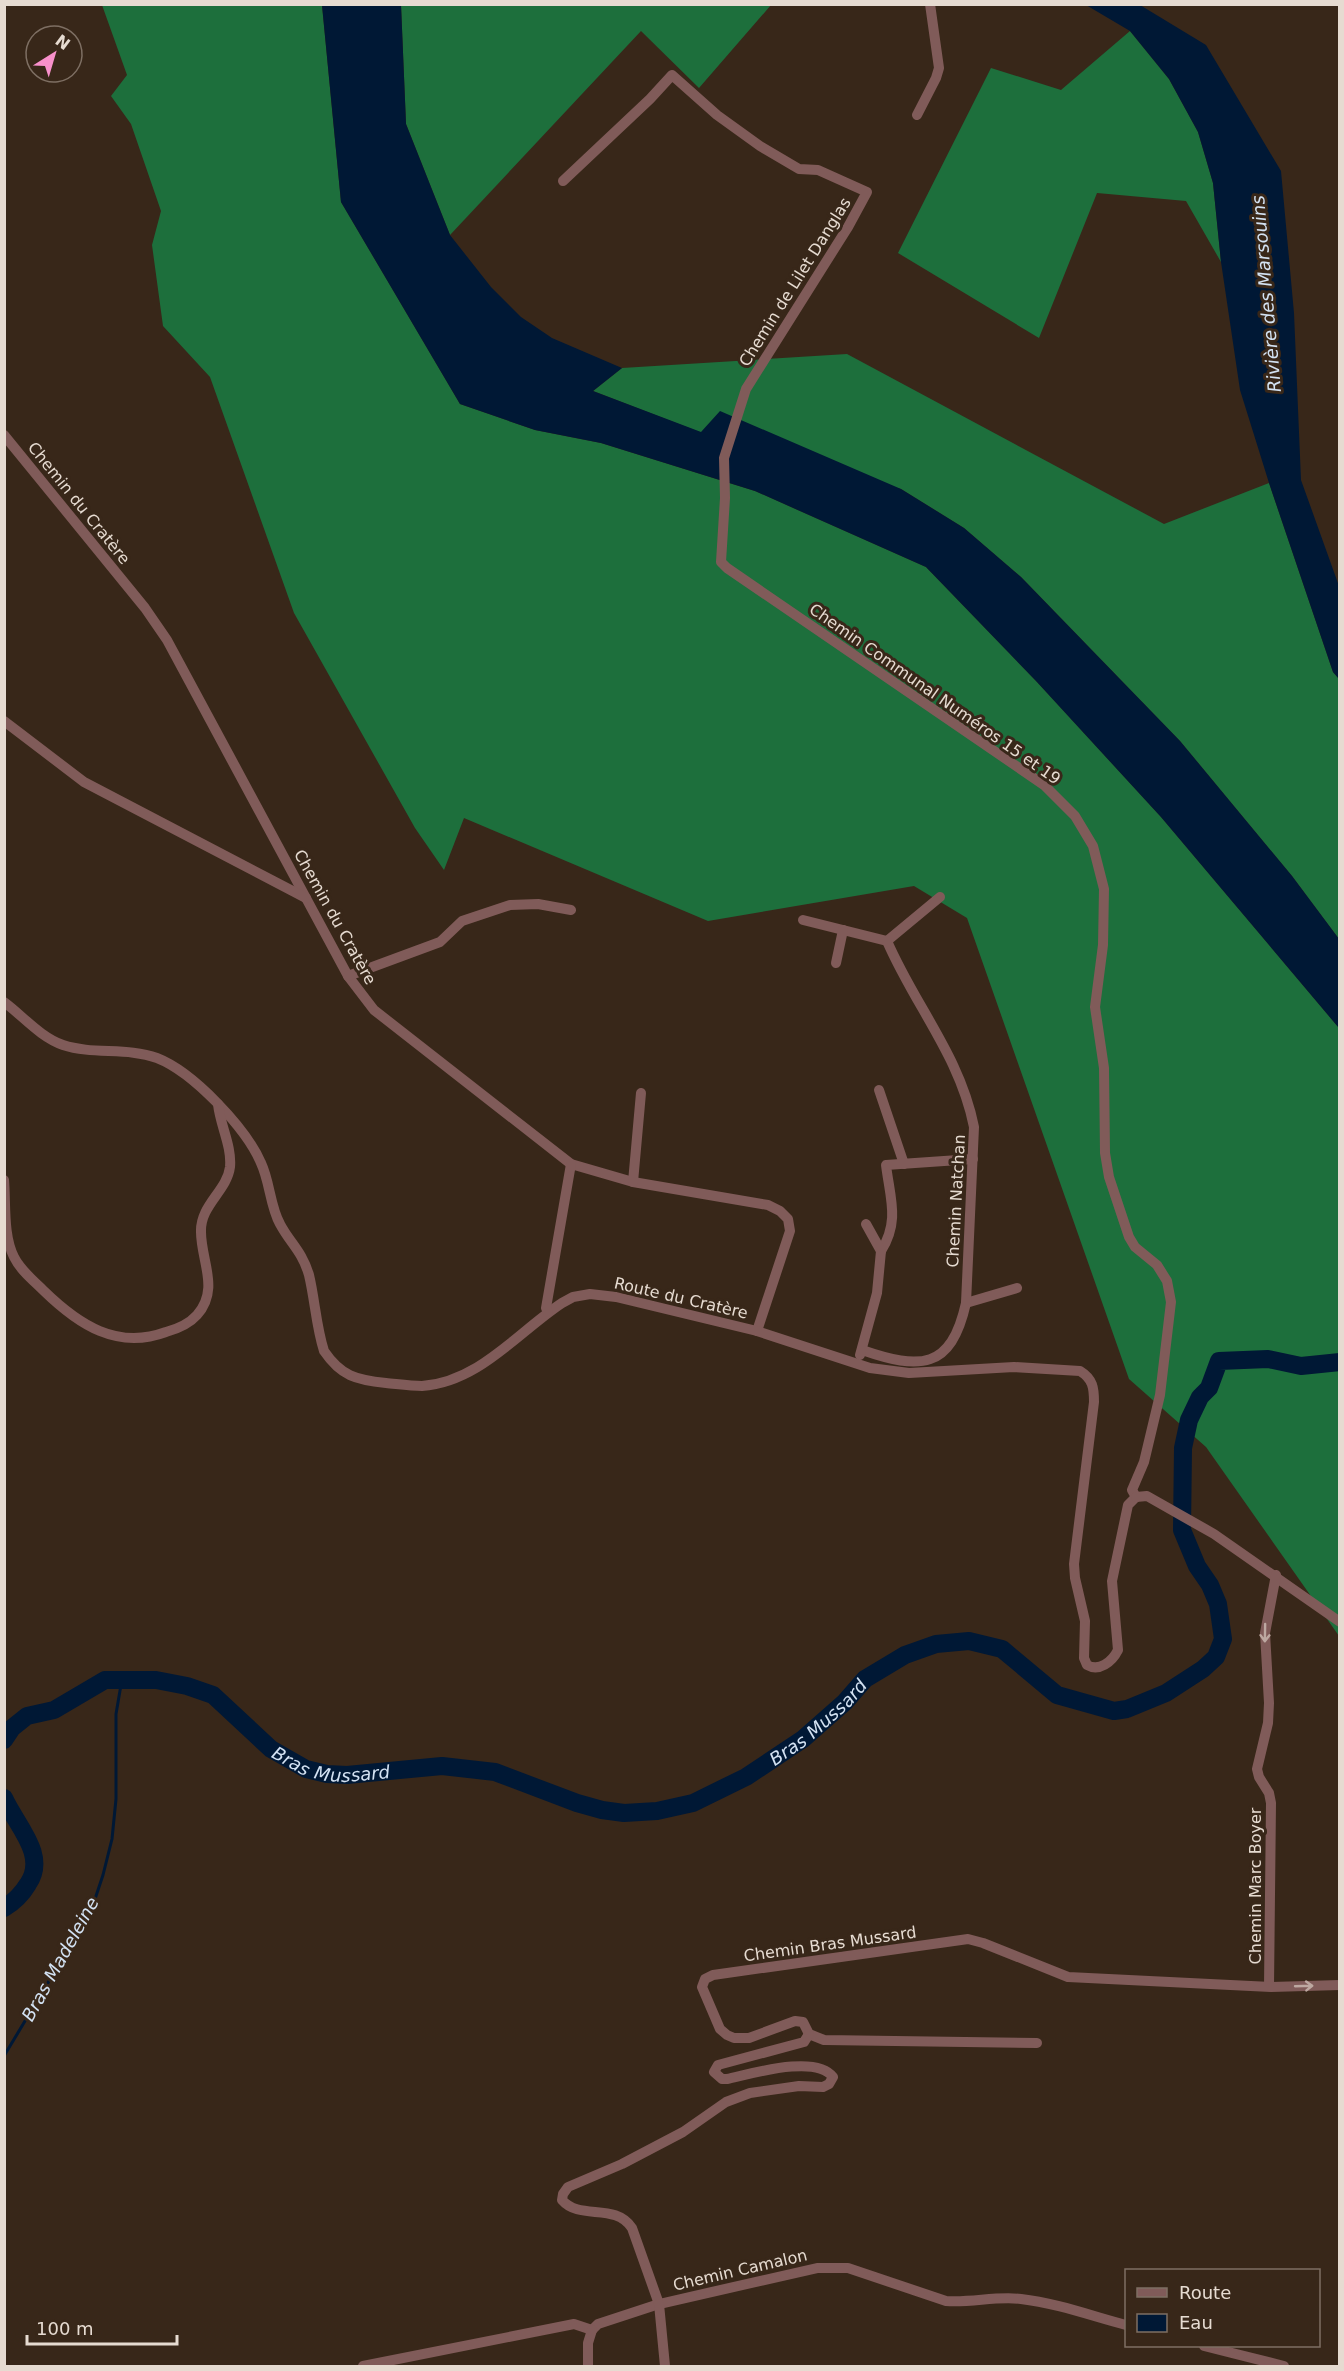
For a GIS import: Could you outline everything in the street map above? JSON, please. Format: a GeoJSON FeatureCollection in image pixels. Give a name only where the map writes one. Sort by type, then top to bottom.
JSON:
{"type":"FeatureCollection","features":[{"type":"Feature","properties":{"kind":"street"},"geometry":{"type":"LineString","coordinates":[[917,115],[939,68],[930,4]]}},
{"type":"Feature","properties":{"kind":"street","name":"Chemin de Lilet Danglas"},"geometry":{"type":"LineString","coordinates":[[563,181],[650,99],[672,75],[717,116],[760,146],[799,169],[818,170],[867,192],[848,227],[746,389],[724,458],[722,562]]}},
{"type":"Feature","properties":{"kind":"street","name":"Chemin du Cratère"},"geometry":{"type":"LineString","coordinates":[[4,435],[145,608],[167,640],[348,976],[374,1010],[558,1156],[572,1164],[633,1182],[756,1202],[780,1210],[788,1220],[790,1231],[757,1330]]}},
{"type":"Feature","properties":{"kind":"street","name":"Chemin Communal Numéros 15 et 19"},"geometry":{"type":"LineString","coordinates":[[722,562],[737,575],[1044,785],[1075,816],[1093,846],[1104,889],[1103,945],[1095,1007],[1104,1068],[1104,1153],[1109,1177],[1129,1237],[1135,1247],[1162,1273],[1167,1281],[1171,1302],[1160,1395],[1144,1462],[1132,1490],[1136,1497]]}},
{"type":"Feature","properties":{"kind":"street"},"geometry":{"type":"LineString","coordinates":[[4,721],[84,782],[307,899]]}},
{"type":"Feature","properties":{"kind":"street"},"geometry":{"type":"LineString","coordinates":[[803,920],[887,941],[940,897]]}},
{"type":"Feature","properties":{"kind":"street"},"geometry":{"type":"LineString","coordinates":[[348,976],[440,942],[462,921],[510,905],[538,904],[571,910]]}},
{"type":"Feature","properties":{"kind":"street"},"geometry":{"type":"LineString","coordinates":[[836,963],[843,930]]}},
{"type":"Feature","properties":{"kind":"street","name":"Chemin Natchan"},"geometry":{"type":"LineString","coordinates":[[862,1350],[892,1360],[914,1363],[942,1353],[952,1342],[961,1326],[966,1303],[974,1127],[969,1101],[958,1071],[887,941]]}},
{"type":"Feature","properties":{"kind":"street","name":"Route du Cratère"},"geometry":{"type":"LineString","coordinates":[[4,1002],[35,1028],[61,1044],[147,1055],[159,1059],[182,1074],[218,1104],[252,1145],[262,1165],[279,1222],[300,1252],[309,1276],[324,1351],[330,1360],[349,1376],[361,1381],[422,1386],[462,1376],[494,1357],[548,1312],[573,1297],[590,1294],[616,1297],[757,1330],[870,1368],[909,1373],[1014,1367],[1080,1371],[1088,1376],[1092,1383],[1094,1402],[1074,1564],[1085,1621],[1084,1658],[1086,1665],[1093,1668],[1100,1668],[1112,1659],[1118,1650],[1112,1581],[1128,1505],[1136,1497]]}},
{"type":"Feature","properties":{"kind":"street"},"geometry":{"type":"LineString","coordinates":[[879,1089],[904,1164]]}},
{"type":"Feature","properties":{"kind":"street"},"geometry":{"type":"LineString","coordinates":[[633,1182],[641,1092]]}},
{"type":"Feature","properties":{"kind":"street"},"geometry":{"type":"LineString","coordinates":[[4,1180],[6,1234],[14,1256],[27,1274],[80,1321],[101,1333],[126,1339],[148,1339],[182,1327],[197,1315],[206,1300],[210,1286],[201,1231],[207,1207],[226,1181],[230,1166],[218,1104]]}},
{"type":"Feature","properties":{"kind":"street"},"geometry":{"type":"LineString","coordinates":[[857,1364],[877,1293],[881,1251],[892,1231],[893,1220],[886,1165],[973,1160]]}},
{"type":"Feature","properties":{"kind":"street"},"geometry":{"type":"LineString","coordinates":[[548,1312],[546,1308],[572,1164]]}},
{"type":"Feature","properties":{"kind":"street"},"geometry":{"type":"LineString","coordinates":[[866,1224],[881,1251]]}},
{"type":"Feature","properties":{"kind":"street"},"geometry":{"type":"LineString","coordinates":[[966,1303],[1017,1288]]}},
{"type":"Feature","properties":{"kind":"street"},"geometry":{"type":"LineString","coordinates":[[1136,1497],[1148,1496],[1214,1534],[1276,1575],[1340,1622]]}},
{"type":"Feature","properties":{"kind":"street","name":"Chemin Marc Boyer"},"geometry":{"type":"LineString","coordinates":[[1269,1986],[1271,1803],[1269,1792],[1259,1777],[1257,1769],[1268,1723],[1265,1633],[1276,1575]]}},
{"type":"Feature","properties":{"kind":"street","name":"Chemin Bras Mussard"},"geometry":{"type":"LineString","coordinates":[[1037,2043],[824,2040],[809,2034],[803,2022],[795,2021],[749,2038],[734,2038],[720,2029],[703,1993],[703,1982],[713,1975],[968,1940],[983,1943],[1068,1977],[1269,1986],[1340,1985]]}},
{"type":"Feature","properties":{"kind":"street"},"geometry":{"type":"LineString","coordinates":[[665,2367],[659,2304],[628,2221],[612,2213],[567,2206],[562,2200],[563,2194],[568,2187],[622,2164],[683,2132],[726,2102],[750,2093],[799,2086],[823,2087],[829,2084],[832,2077],[828,2071],[819,2067],[789,2066],[727,2079],[722,2079],[714,2072],[718,2065],[804,2042],[809,2034]]}},
{"type":"Feature","properties":{"kind":"street","name":"Chemin Camalon"},"geometry":{"type":"LineString","coordinates":[[592,2330],[598,2324],[659,2304],[817,2268],[832,2267],[848,2268],[946,2301],[1019,2299],[1125,2325]]}},
{"type":"Feature","properties":{"kind":"street"},"geometry":{"type":"LineString","coordinates":[[363,2367],[574,2324],[592,2330],[588,2343],[588,2367]]}},
{"type":"Feature","properties":{"kind":"street"},"geometry":{"type":"LineString","coordinates":[[1208,2347],[1284,2367]]}},
{"type":"Feature","properties":{"kind":"green space"},"geometry":{"type":"Polygon","coordinates":[[[102,5],[322,5],[341,202],[460,404],[535,430],[601,443],[755,491],[926,567],[1037,682],[1161,817],[1339,1028],[1339,1636],[1206,1447],[1129,1379],[967,918],[914,886],[708,921],[464,818],[444,870],[415,828],[294,613],[210,377],[163,326],[152,245],[161,211],[131,124],[111,96],[127,75],[102,5]]]}},
{"type":"Feature","properties":{"kind":"green space"},"geometry":{"type":"Polygon","coordinates":[[[401,5],[771,5],[699,88],[641,31],[450,235],[406,124],[401,5]]]}},
{"type":"Feature","properties":{"kind":"green space"},"geometry":{"type":"Polygon","coordinates":[[[1130,31],[1169,79],[1198,132],[1213,183],[1221,262],[1186,201],[1097,193],[1039,338],[898,253],[991,68],[1061,90],[1130,31]]]}},
{"type":"Feature","properties":{"kind":"green space"},"geometry":{"type":"Polygon","coordinates":[[[847,354],[1164,524],[1269,483],[1333,672],[1339,679],[1339,939],[1292,876],[1180,741],[1021,577],[964,528],[901,489],[702,433],[593,391],[622,368],[847,354]]]}},
{"type":"Feature","properties":{"kind":"water"},"geometry":{"type":"Polygon","coordinates":[[[322,5],[401,5],[406,124],[450,235],[491,287],[521,317],[552,338],[622,368],[593,391],[701,432],[720,411],[901,489],[964,528],[1021,577],[1180,741],[1292,876],[1339,939],[1339,1028],[1161,817],[1037,682],[926,567],[755,491],[601,443],[535,430],[460,404],[341,202],[322,5]]]}},
{"type":"Feature","properties":{"kind":"water","name":"Rivière des Marsouins"},"geometry":{"type":"Polygon","coordinates":[[[1086,5],[1140,5],[1206,45],[1281,171],[1294,313],[1301,480],[1339,586],[1339,679],[1333,672],[1240,390],[1221,262],[1213,183],[1198,132],[1169,79],[1130,31],[1086,5]]]}},
{"type":"Feature","properties":{"kind":"waterway","name":"Bras Mussard"},"geometry":{"type":"LineString","coordinates":[[4,1740],[12,1728],[27,1716],[54,1710],[105,1680],[156,1680],[187,1686],[213,1695],[271,1749],[306,1769],[327,1774],[347,1775],[442,1766],[495,1772],[577,1803],[624,1813],[657,1811],[693,1803],[746,1777],[803,1739],[845,1702],[865,1679],[905,1655],[936,1644],[969,1641],[1002,1649],[1057,1695],[1114,1711],[1127,1709],[1166,1693],[1203,1669],[1216,1657],[1223,1639],[1218,1604],[1210,1585],[1197,1566],[1182,1530],[1183,1448],[1189,1420],[1200,1397],[1209,1388],[1219,1361],[1268,1359],[1301,1366],[1340,1362]]}},
{"type":"Feature","properties":{"kind":"waterway","name":"Bras Madeleine"},"geometry":{"type":"LineString","coordinates":[[4,2056],[91,1911],[103,1875],[112,1839],[116,1799],[116,1714],[122,1679]]}},
{"type":"Feature","properties":{"kind":"waterway","name":"Bras Mussard"},"geometry":{"type":"LineString","coordinates":[[4,1798],[28,1840],[34,1862],[33,1873],[26,1888],[18,1898],[4,1908]]}}]}
